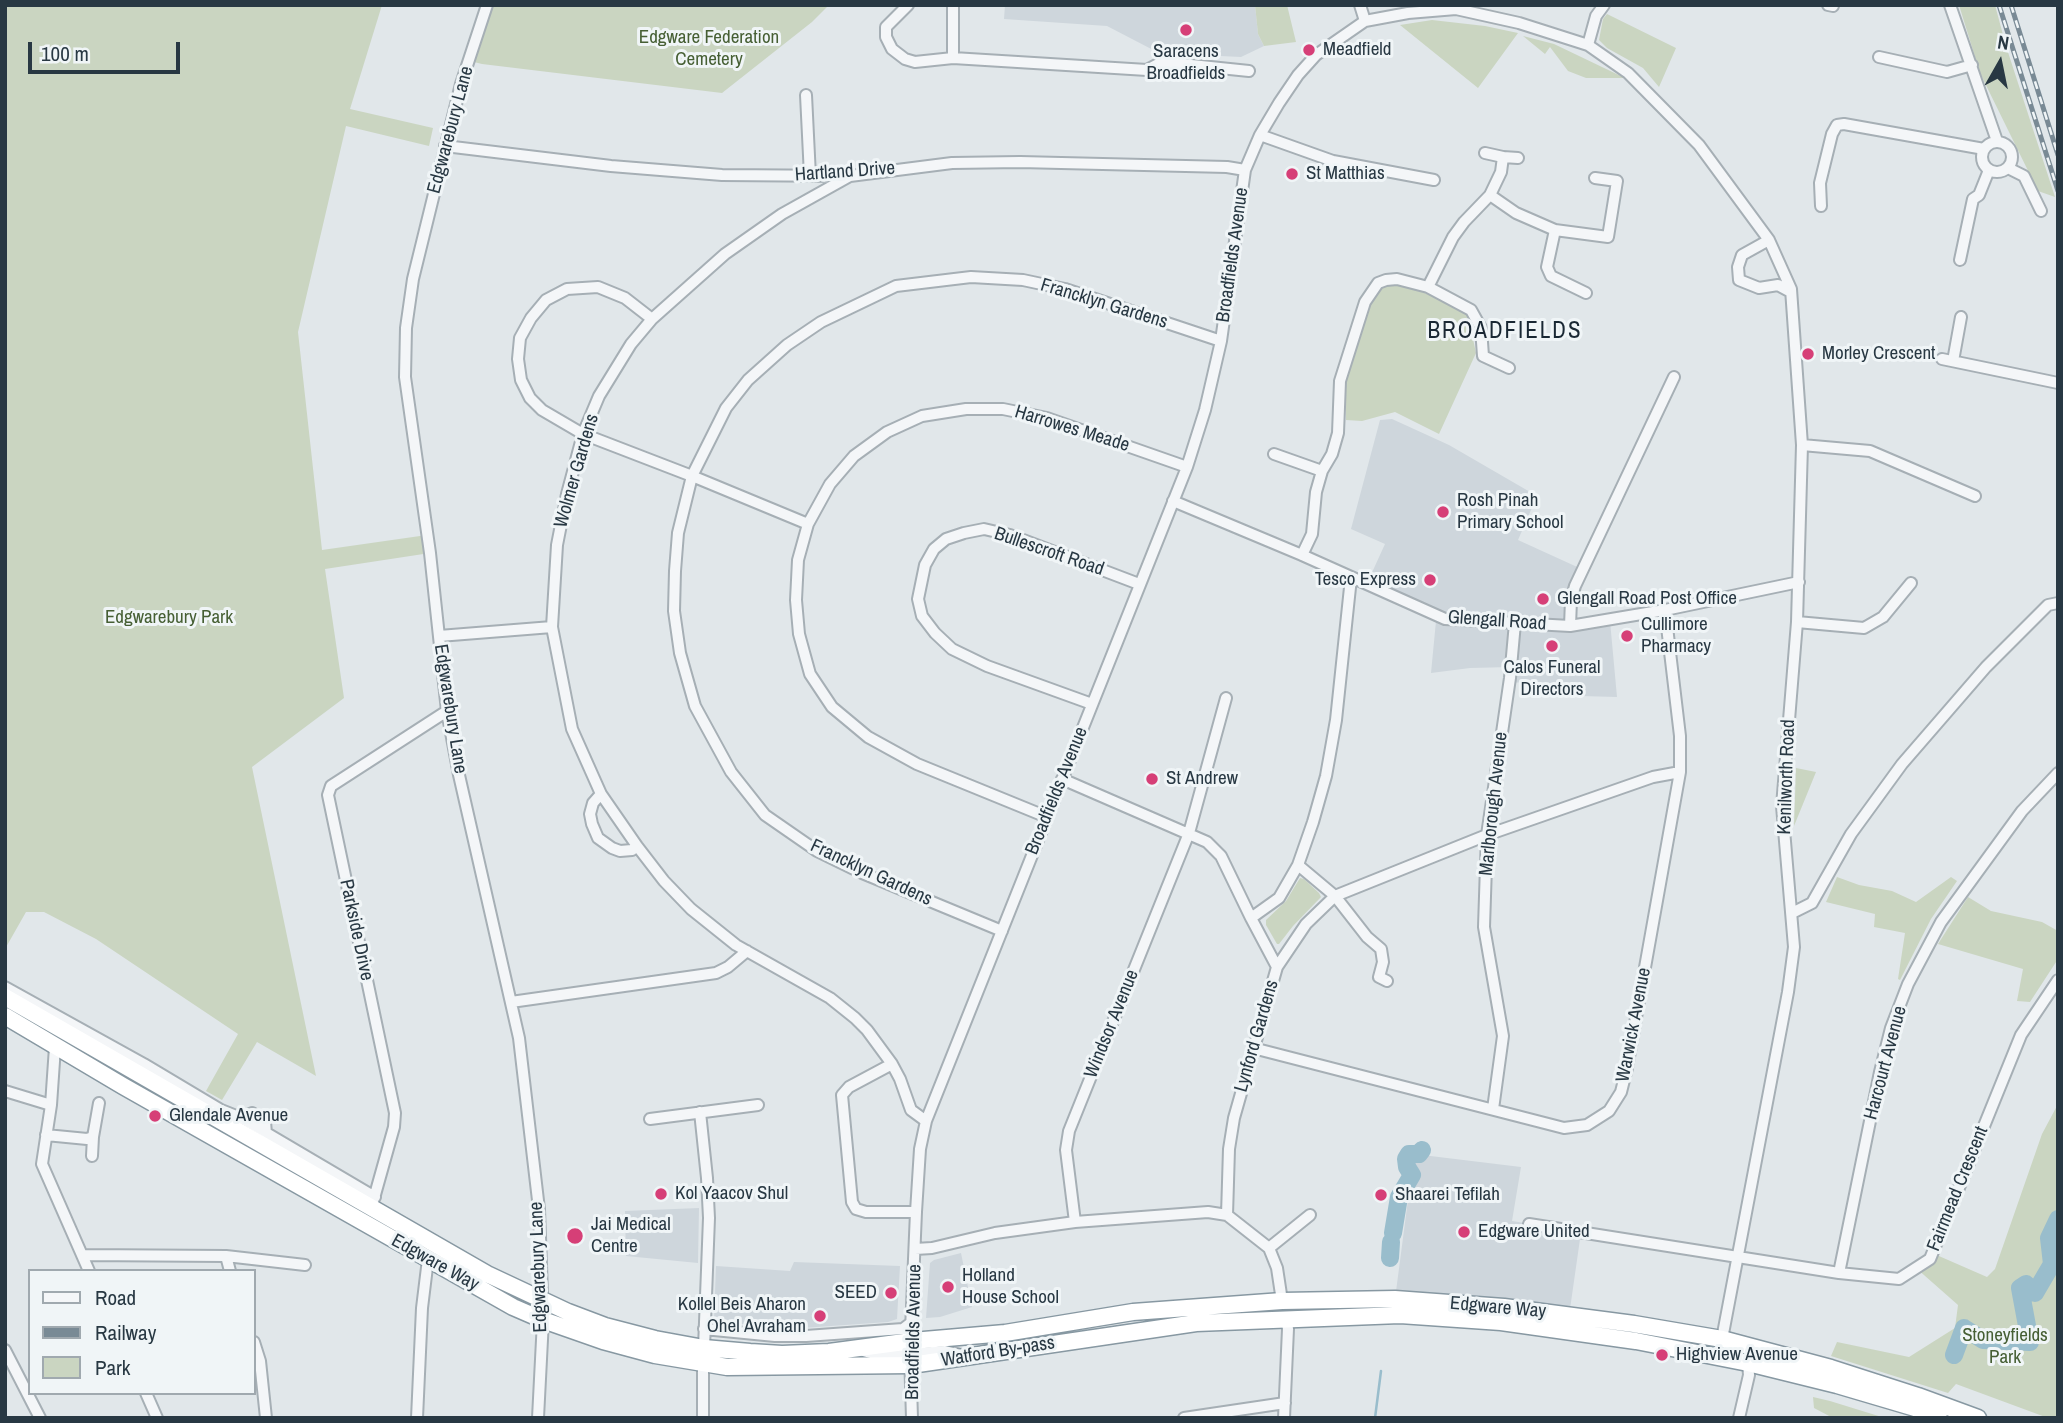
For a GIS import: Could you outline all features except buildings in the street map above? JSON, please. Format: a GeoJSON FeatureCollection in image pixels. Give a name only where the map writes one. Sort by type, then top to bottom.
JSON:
{"type":"FeatureCollection","features":[{"type":"Feature","properties":{"kind":"highway","name":"Edgware Way"},"geometry":{"type":"LineString","coordinates":[[5,997],[373,1203],[487,1274],[605,1326],[655,1339],[727,1367],[911,1353]]}},
{"type":"Feature","properties":{"kind":"highway","name":"Edgware Way"},"geometry":{"type":"LineString","coordinates":[[5,1016],[428,1259],[513,1307],[542,1320],[654,1355],[782,1354],[857,1349],[911,1353]]}},
{"type":"Feature","properties":{"kind":"highway","name":"Edgware Way"},"geometry":{"type":"LineString","coordinates":[[1006,1333],[1133,1312],[1282,1301],[1395,1299],[1504,1307],[1722,1339],[1831,1368],[1978,1418]]}},
{"type":"Feature","properties":{"kind":"highway","name":"Edgware Way"},"geometry":{"type":"LineString","coordinates":[[1086,1338],[1196,1323],[1286,1318],[1399,1315],[1501,1322],[1636,1341],[1748,1363],[1837,1385],[1915,1408],[1939,1418]]}},
{"type":"Feature","properties":{"kind":"highway","name":"Watford By-pass"},"geometry":{"type":"LineString","coordinates":[[911,1353],[1006,1333]]}},
{"type":"Feature","properties":{"kind":"highway","name":"Watford By-pass"},"geometry":{"type":"LineString","coordinates":[[911,1353],[967,1356],[1086,1338]]}},
{"type":"Feature","properties":{"kind":"street","name":"Edgwarebury Lane"},"geometry":{"type":"LineString","coordinates":[[487,5],[461,84],[413,279],[406,328],[405,377],[430,553],[447,711],[519,1038],[539,1209],[542,1320],[538,1418]]}},
{"type":"Feature","properties":{"kind":"street"},"geometry":{"type":"LineString","coordinates":[[908,5],[886,27],[886,37],[892,49],[905,60],[915,62],[953,58],[1147,70],[1162,62],[1249,71]]}},
{"type":"Feature","properties":{"kind":"street"},"geometry":{"type":"LineString","coordinates":[[953,5],[953,58]]}},
{"type":"Feature","properties":{"kind":"street"},"geometry":{"type":"LineString","coordinates":[[1360,5],[1365,22]]}},
{"type":"Feature","properties":{"kind":"street"},"geometry":{"type":"LineString","coordinates":[[1588,46],[1596,16],[1604,5]]}},
{"type":"Feature","properties":{"kind":"street"},"geometry":{"type":"LineString","coordinates":[[1950,5],[1997,141]]}},
{"type":"Feature","properties":{"kind":"street","name":"Kenilworth Road"},"geometry":{"type":"LineString","coordinates":[[1365,22],[1456,7],[1519,23],[1588,46],[1628,73],[1699,145],[1769,240],[1791,292],[1802,445],[1797,622],[1782,806],[1794,947],[1788,992],[1722,1339]]}},
{"type":"Feature","properties":{"kind":"street","name":"Broadfields Avenue"},"geometry":{"type":"LineString","coordinates":[[912,1418],[911,1353],[916,1212],[920,1149],[926,1121],[1187,467],[1205,410],[1221,341],[1245,170],[1260,135],[1298,75],[1316,55],[1365,22]]}},
{"type":"Feature","properties":{"kind":"street"},"geometry":{"type":"LineString","coordinates":[[1879,58],[1947,72],[1972,65]]}},
{"type":"Feature","properties":{"kind":"street"},"geometry":{"type":"LineString","coordinates":[[806,95],[810,176]]}},
{"type":"Feature","properties":{"kind":"street"},"geometry":{"type":"LineString","coordinates":[[1821,206],[1820,183],[1832,134],[1837,125],[1844,124],[1984,149]]}},
{"type":"Feature","properties":{"kind":"street"},"geometry":{"type":"LineString","coordinates":[[1260,135],[1333,161],[1434,180]]}},
{"type":"Feature","properties":{"kind":"street"},"geometry":{"type":"LineString","coordinates":[[1997,141],[2007,145],[2012,153],[2011,163],[1999,172],[1989,170],[1983,163],[1984,149],[1997,141]]}},
{"type":"Feature","properties":{"kind":"street","name":"Hartland Drive"},"geometry":{"type":"LineString","coordinates":[[445,146],[611,166],[722,175],[850,176],[952,163],[1020,162],[1227,167],[1245,170]]}},
{"type":"Feature","properties":{"kind":"street"},"geometry":{"type":"LineString","coordinates":[[1485,153],[1518,158]]}},
{"type":"Feature","properties":{"kind":"street"},"geometry":{"type":"LineString","coordinates":[[1428,287],[1453,237],[1490,195],[1501,172],[1503,157]]}},
{"type":"Feature","properties":{"kind":"street"},"geometry":{"type":"LineString","coordinates":[[2008,167],[2024,176],[2041,211]]}},
{"type":"Feature","properties":{"kind":"street"},"geometry":{"type":"LineString","coordinates":[[1960,260],[1973,199],[1979,195],[1989,170]]}},
{"type":"Feature","properties":{"kind":"street","name":"Wolmer Gardens"},"geometry":{"type":"LineString","coordinates":[[850,176],[782,214],[725,254],[652,319],[631,344],[599,396],[583,434],[557,545],[552,627],[572,729],[601,794],[637,846],[664,881],[691,909],[736,946],[843,1007],[867,1030],[892,1065],[911,1111],[926,1121]]}},
{"type":"Feature","properties":{"kind":"street"},"geometry":{"type":"LineString","coordinates":[[1490,195],[1516,213],[1555,230],[1608,237],[1617,181],[1595,177]]}},
{"type":"Feature","properties":{"kind":"street"},"geometry":{"type":"LineString","coordinates":[[1555,230],[1547,267],[1550,276],[1586,293]]}},
{"type":"Feature","properties":{"kind":"street"},"geometry":{"type":"LineString","coordinates":[[1769,240],[1742,255],[1738,267],[1739,280],[1759,288],[1777,285],[1791,292]]}},
{"type":"Feature","properties":{"kind":"street","name":"Francklyn Gardens"},"geometry":{"type":"LineString","coordinates":[[1002,930],[862,873],[817,851],[765,815],[731,772],[695,706],[680,653],[674,611],[678,533],[692,475],[726,408],[748,380],[786,345],[821,322],[896,286],[971,277],[1023,280],[1065,289],[1221,341]]}},
{"type":"Feature","properties":{"kind":"street"},"geometry":{"type":"LineString","coordinates":[[1302,555],[1312,534],[1316,492],[1322,471],[1332,454],[1338,433],[1340,381],[1365,302],[1378,283],[1397,279],[1428,287],[1471,310],[1481,328],[1483,356],[1509,368]]}},
{"type":"Feature","properties":{"kind":"street"},"geometry":{"type":"LineString","coordinates":[[652,319],[625,298],[597,287],[566,289],[546,300],[531,318],[520,338],[518,359],[521,380],[530,398],[542,410],[583,434],[692,475],[808,524]]}},
{"type":"Feature","properties":{"kind":"street"},"geometry":{"type":"LineString","coordinates":[[1961,317],[1947,360],[2058,383]]}},
{"type":"Feature","properties":{"kind":"street"},"geometry":{"type":"LineString","coordinates":[[1570,626],[1571,600],[1575,586],[1674,377]]}},
{"type":"Feature","properties":{"kind":"street","name":"Harrowes Meade"},"geometry":{"type":"LineString","coordinates":[[1047,817],[917,764],[868,737],[832,707],[810,674],[799,634],[796,600],[798,560],[808,524],[830,484],[854,456],[887,432],[922,416],[966,409],[1003,409],[1047,418],[1187,467]]}},
{"type":"Feature","properties":{"kind":"street"},"geometry":{"type":"LineString","coordinates":[[1802,445],[1870,451],[1975,496]]}},
{"type":"Feature","properties":{"kind":"street"},"geometry":{"type":"LineString","coordinates":[[1274,454],[1322,471]]}},
{"type":"Feature","properties":{"kind":"street","name":"Glengall Road"},"geometry":{"type":"LineString","coordinates":[[1173,501],[1445,619],[1570,626],[1665,610],[1798,582]]}},
{"type":"Feature","properties":{"kind":"street","name":"Bullescroft Road"},"geometry":{"type":"LineString","coordinates":[[1092,704],[986,666],[953,649],[922,617],[918,599],[925,565],[934,549],[946,539],[984,530],[1010,536],[1139,584]]}},
{"type":"Feature","properties":{"kind":"street"},"geometry":{"type":"LineString","coordinates":[[1251,918],[1279,898],[1298,865],[1326,776],[1336,720],[1350,578]]}},
{"type":"Feature","properties":{"kind":"street"},"geometry":{"type":"LineString","coordinates":[[1797,622],[1864,628],[1883,617],[1911,583]]}},
{"type":"Feature","properties":{"kind":"street"},"geometry":{"type":"LineString","coordinates":[[1792,913],[1812,904],[1852,834],[1919,744],[1986,667],[2048,605],[2058,603]]}},
{"type":"Feature","properties":{"kind":"street","name":"Warwick Avenue"},"geometry":{"type":"LineString","coordinates":[[1253,1048],[1564,1128],[1587,1125],[1609,1111],[1621,1092],[1628,1068],[1680,772],[1680,736],[1665,610]]}},
{"type":"Feature","properties":{"kind":"street","name":"Marlborough Avenue"},"geometry":{"type":"LineString","coordinates":[[1493,1109],[1503,1036],[1484,928],[1487,835],[1510,678],[1515,623]]}},
{"type":"Feature","properties":{"kind":"street"},"geometry":{"type":"LineString","coordinates":[[439,636],[552,627]]}},
{"type":"Feature","properties":{"kind":"street","name":"Windsor Avenue"},"geometry":{"type":"LineString","coordinates":[[1075,1222],[1066,1150],[1069,1131],[1189,833],[1226,698]]}},
{"type":"Feature","properties":{"kind":"street","name":"Parkside Drive"},"geometry":{"type":"LineString","coordinates":[[373,1203],[394,1127],[395,1112],[328,795],[331,786],[447,711]]}},
{"type":"Feature","properties":{"kind":"street"},"geometry":{"type":"LineString","coordinates":[[1277,967],[1306,924],[1335,896],[1487,835],[1653,777],[1680,772]]}},
{"type":"Feature","properties":{"kind":"street","name":"Harcourt Avenue"},"geometry":{"type":"LineString","coordinates":[[1839,1273],[1880,1072],[1891,1028],[1908,984],[1941,922],[2022,811],[2058,773]]}},
{"type":"Feature","properties":{"kind":"street","name":"Lynford Gardens"},"geometry":{"type":"LineString","coordinates":[[1062,779],[1208,842],[1221,856],[1277,967],[1234,1118],[1229,1149],[1227,1214]]}},
{"type":"Feature","properties":{"kind":"street"},"geometry":{"type":"LineString","coordinates":[[601,794],[593,803],[590,814],[598,838],[620,851],[632,850],[637,846]]}},
{"type":"Feature","properties":{"kind":"street"},"geometry":{"type":"LineString","coordinates":[[1298,865],[1335,896],[1367,937],[1381,950],[1383,962],[1379,977],[1387,981]]}},
{"type":"Feature","properties":{"kind":"street"},"geometry":{"type":"LineString","coordinates":[[511,1002],[716,973],[747,951]]}},
{"type":"Feature","properties":{"kind":"street","name":"Fairmead Crescent"},"geometry":{"type":"LineString","coordinates":[[1529,1224],[1738,1258],[1899,1279],[1930,1259],[2021,1035],[2058,979]]}},
{"type":"Feature","properties":{"kind":"street","name":"Edgware Way"},"geometry":{"type":"LineString","coordinates":[[6,987],[220,1110],[241,1118],[251,1113],[265,1121],[266,1134],[373,1203]]}},
{"type":"Feature","properties":{"kind":"street"},"geometry":{"type":"LineString","coordinates":[[55,1046],[51,1105],[42,1164],[88,1269]]}},
{"type":"Feature","properties":{"kind":"street"},"geometry":{"type":"LineString","coordinates":[[892,1065],[849,1087],[842,1095],[852,1202],[856,1209],[866,1212],[916,1212]]}},
{"type":"Feature","properties":{"kind":"street"},"geometry":{"type":"LineString","coordinates":[[5,1091],[51,1105]]}},
{"type":"Feature","properties":{"kind":"street"},"geometry":{"type":"LineString","coordinates":[[92,1156],[99,1103]]}},
{"type":"Feature","properties":{"kind":"street"},"geometry":{"type":"LineString","coordinates":[[650,1119],[758,1105]]}},
{"type":"Feature","properties":{"kind":"street"},"geometry":{"type":"LineString","coordinates":[[700,1112],[709,1217],[703,1418]]}},
{"type":"Feature","properties":{"kind":"street"},"geometry":{"type":"LineString","coordinates":[[46,1135],[87,1139],[93,1137]]}},
{"type":"Feature","properties":{"kind":"street"},"geometry":{"type":"LineString","coordinates":[[915,1249],[932,1248],[995,1233],[1075,1222],[1208,1212],[1227,1214],[1269,1248],[1277,1268],[1282,1301]]}},
{"type":"Feature","properties":{"kind":"street"},"geometry":{"type":"LineString","coordinates":[[1269,1248],[1310,1215]]}},
{"type":"Feature","properties":{"kind":"street"},"geometry":{"type":"LineString","coordinates":[[82,1255],[226,1256],[305,1265]]}},
{"type":"Feature","properties":{"kind":"street"},"geometry":{"type":"LineString","coordinates":[[226,1256],[229,1269]]}},
{"type":"Feature","properties":{"kind":"street"},"geometry":{"type":"LineString","coordinates":[[417,1418],[422,1308],[428,1259]]}},
{"type":"Feature","properties":{"kind":"street"},"geometry":{"type":"LineString","coordinates":[[1284,1418],[1288,1329],[1286,1318]]}},
{"type":"Feature","properties":{"kind":"street"},"geometry":{"type":"LineString","coordinates":[[704,1329],[775,1336],[806,1336],[903,1329],[912,1322]]}},
{"type":"Feature","properties":{"kind":"street"},"geometry":{"type":"LineString","coordinates":[[256,1348],[260,1361],[266,1418]]}},
{"type":"Feature","properties":{"kind":"street"},"geometry":{"type":"LineString","coordinates":[[5,1350],[28,1395]]}},
{"type":"Feature","properties":{"kind":"street"},"geometry":{"type":"LineString","coordinates":[[1739,1418],[1749,1375],[1748,1363]]}},
{"type":"Feature","properties":{"kind":"street"},"geometry":{"type":"LineString","coordinates":[[28,1395],[40,1418]]}},
{"type":"Feature","properties":{"kind":"street"},"geometry":{"type":"LineString","coordinates":[[147,1395],[157,1418]]}},
{"type":"Feature","properties":{"kind":"street"},"geometry":{"type":"LineString","coordinates":[[1184,1418],[1286,1403]]}},
{"type":"Feature","properties":{"kind":"shaded area","name":"Saracens Broadfields"},"geometry":{"type":"Polygon","coordinates":[[[1005,5],[1255,5],[1258,34],[1264,46],[1241,57],[1159,53],[1107,26],[1004,19],[1005,5]]]}},
{"type":"Feature","properties":{"kind":"shaded area"},"geometry":{"type":"Polygon","coordinates":[[[1392,419],[1449,445],[1537,496],[1518,540],[1586,571],[1577,588],[1570,625],[1610,621],[1617,697],[1581,696],[1581,687],[1510,682],[1511,667],[1431,673],[1436,621],[1443,620],[1377,591],[1364,590],[1385,544],[1351,529],[1380,420],[1392,419]]]}},
{"type":"Feature","properties":{"kind":"shaded area"},"geometry":{"type":"Polygon","coordinates":[[[1414,1154],[1521,1167],[1512,1221],[1581,1232],[1569,1316],[1395,1299],[1414,1154]]]}},
{"type":"Feature","properties":{"kind":"shaded area"},"geometry":{"type":"Polygon","coordinates":[[[699,1208],[698,1263],[626,1256],[625,1211],[699,1208]]]}},
{"type":"Feature","properties":{"kind":"shaded area","name":"Holland House School"},"geometry":{"type":"Polygon","coordinates":[[[961,1253],[972,1307],[940,1317],[926,1318],[930,1263],[961,1253]]]}},
{"type":"Feature","properties":{"kind":"shaded area"},"geometry":{"type":"Polygon","coordinates":[[[794,1262],[900,1266],[897,1319],[888,1322],[788,1329],[714,1321],[716,1266],[790,1271],[794,1262]]]}},
{"type":"Feature","properties":{"kind":"green space","name":"Edgwarebury Park"},"geometry":{"type":"Polygon","coordinates":[[[5,5],[382,5],[350,109],[433,128],[429,146],[346,126],[298,332],[322,550],[427,535],[430,553],[325,569],[344,698],[252,767],[316,1076],[257,1042],[222,1100],[206,1091],[238,1034],[96,939],[44,912],[26,912],[5,949],[5,5]]]}},
{"type":"Feature","properties":{"kind":"green space","name":"Edgware Federation Cemetery"},"geometry":{"type":"Polygon","coordinates":[[[487,5],[829,5],[812,22],[722,93],[470,61],[487,5]]]}},
{"type":"Feature","properties":{"kind":"green space"},"geometry":{"type":"Polygon","coordinates":[[[1255,5],[1287,5],[1296,42],[1264,46],[1258,34],[1255,5]]]}},
{"type":"Feature","properties":{"kind":"green space"},"geometry":{"type":"Polygon","coordinates":[[[1959,5],[1995,5],[2055,197],[2038,191],[1980,73],[1959,5]]]}},
{"type":"Feature","properties":{"kind":"green space"},"geometry":{"type":"Polygon","coordinates":[[[1607,14],[1676,48],[1659,87],[1643,68],[1607,48],[1599,40],[1603,19],[1607,14]]]}},
{"type":"Feature","properties":{"kind":"green space"},"geometry":{"type":"Polygon","coordinates":[[[1432,20],[1518,33],[1478,88],[1400,25],[1432,20]]]}},
{"type":"Feature","properties":{"kind":"green space"},"geometry":{"type":"Polygon","coordinates":[[[1523,36],[1554,44],[1625,78],[1586,78],[1568,71],[1550,47],[1545,54],[1523,36]]]}},
{"type":"Feature","properties":{"kind":"green space"},"geometry":{"type":"Polygon","coordinates":[[[1389,283],[1406,285],[1458,307],[1468,316],[1476,353],[1439,434],[1395,412],[1362,421],[1346,420],[1345,384],[1375,291],[1389,283]]]}},
{"type":"Feature","properties":{"kind":"green space"},"geometry":{"type":"Polygon","coordinates":[[[1796,768],[1816,772],[1794,826],[1796,768]]]}},
{"type":"Feature","properties":{"kind":"green space"},"geometry":{"type":"Polygon","coordinates":[[[1837,877],[1859,885],[1892,891],[1916,902],[1951,877],[1957,881],[1931,919],[1900,980],[1905,933],[1874,927],[1875,914],[1826,902],[1837,877]]]}},
{"type":"Feature","properties":{"kind":"green space"},"geometry":{"type":"Polygon","coordinates":[[[1300,878],[1321,897],[1277,944],[1266,920],[1286,901],[1300,878]]]}},
{"type":"Feature","properties":{"kind":"green space"},"geometry":{"type":"Polygon","coordinates":[[[1968,897],[1991,911],[2042,922],[2058,931],[2058,959],[2030,1002],[2017,1001],[2023,969],[1938,944],[1968,897]]]}},
{"type":"Feature","properties":{"kind":"green space","name":"Stoneyfields Park"},"geometry":{"type":"Polygon","coordinates":[[[2058,1104],[2058,1418],[2048,1418],[1956,1384],[1948,1393],[1831,1356],[1837,1342],[1909,1357],[1955,1328],[1958,1305],[1916,1268],[1932,1253],[1987,1277],[1995,1269],[2042,1134],[2058,1104]]]}},
{"type":"Feature","properties":{"kind":"green space"},"geometry":{"type":"Polygon","coordinates":[[[1813,1397],[1885,1418],[1833,1418],[1814,1408],[1813,1397]]]}},
{"type":"Feature","properties":{"kind":"waterway"},"geometry":{"type":"LineString","coordinates":[[1393,1233],[1399,1197],[1412,1175],[1406,1159],[1409,1154],[1419,1154],[1422,1150]]}},
{"type":"Feature","properties":{"kind":"waterway"},"geometry":{"type":"LineString","coordinates":[[1954,1355],[1964,1328],[1983,1340],[2030,1342],[2020,1288],[2026,1284],[2035,1293],[2052,1264],[2049,1238],[2058,1219]]}},
{"type":"Feature","properties":{"kind":"waterway"},"geometry":{"type":"LineString","coordinates":[[1390,1258],[1391,1242]]}},
{"type":"Feature","properties":{"kind":"waterway"},"geometry":{"type":"LineString","coordinates":[[1375,1418],[1381,1371]]}},
{"type":"Feature","properties":{"kind":"railway"},"geometry":{"type":"LineString","coordinates":[[1999,5],[2058,191]]}},
{"type":"Feature","properties":{"kind":"railway"},"geometry":{"type":"LineString","coordinates":[[2011,5],[2058,155]]}},
{"type":"Feature","properties":{"kind":"place","name":"Saracens Broadfields"},"geometry":{"type":"Point","coordinates":[1186,30]}},
{"type":"Feature","properties":{"kind":"place","name":"Meadfield"},"geometry":{"type":"Point","coordinates":[1309,50]}},
{"type":"Feature","properties":{"kind":"place","name":"St Matthias"},"geometry":{"type":"Point","coordinates":[1292,174]}},
{"type":"Feature","properties":{"kind":"place","name":"Morley Crescent"},"geometry":{"type":"Point","coordinates":[1808,354]}},
{"type":"Feature","properties":{"kind":"place","name":"Rosh Pinah Primary School"},"geometry":{"type":"Point","coordinates":[1443,512]}},
{"type":"Feature","properties":{"kind":"place","name":"Tesco Express"},"geometry":{"type":"Point","coordinates":[1430,580]}},
{"type":"Feature","properties":{"kind":"place","name":"Glengall Road Post Office"},"geometry":{"type":"Point","coordinates":[1543,599]}},
{"type":"Feature","properties":{"kind":"place","name":"Cullimore Pharmacy"},"geometry":{"type":"Point","coordinates":[1627,636]}},
{"type":"Feature","properties":{"kind":"place","name":"Calos Funeral Directors"},"geometry":{"type":"Point","coordinates":[1552,646]}},
{"type":"Feature","properties":{"kind":"place","name":"St Andrew"},"geometry":{"type":"Point","coordinates":[1152,779]}},
{"type":"Feature","properties":{"kind":"place","name":"Glendale Avenue"},"geometry":{"type":"Point","coordinates":[155,1116]}},
{"type":"Feature","properties":{"kind":"place","name":"Kol Yaacov Shul"},"geometry":{"type":"Point","coordinates":[661,1194]}},
{"type":"Feature","properties":{"kind":"place","name":"Shaarei Tefilah"},"geometry":{"type":"Point","coordinates":[1381,1195]}},
{"type":"Feature","properties":{"kind":"place","name":"Edgware United"},"geometry":{"type":"Point","coordinates":[1464,1232]}},
{"type":"Feature","properties":{"kind":"place","name":"Jai Medical Centre"},"geometry":{"type":"Point","coordinates":[575,1236]}},
{"type":"Feature","properties":{"kind":"place","name":"Holland House School"},"geometry":{"type":"Point","coordinates":[948,1287]}},
{"type":"Feature","properties":{"kind":"place","name":"SEED"},"geometry":{"type":"Point","coordinates":[891,1293]}},
{"type":"Feature","properties":{"kind":"place","name":"Kollel Beis Aharon Ohel Avraham"},"geometry":{"type":"Point","coordinates":[820,1316]}},
{"type":"Feature","properties":{"kind":"place","name":"Highview Avenue"},"geometry":{"type":"Point","coordinates":[1662,1355]}},
{"type":"Feature","properties":{"kind":"district","name":"BROADFIELDS"},"geometry":{"type":"Point","coordinates":[1505,332]}}]}
